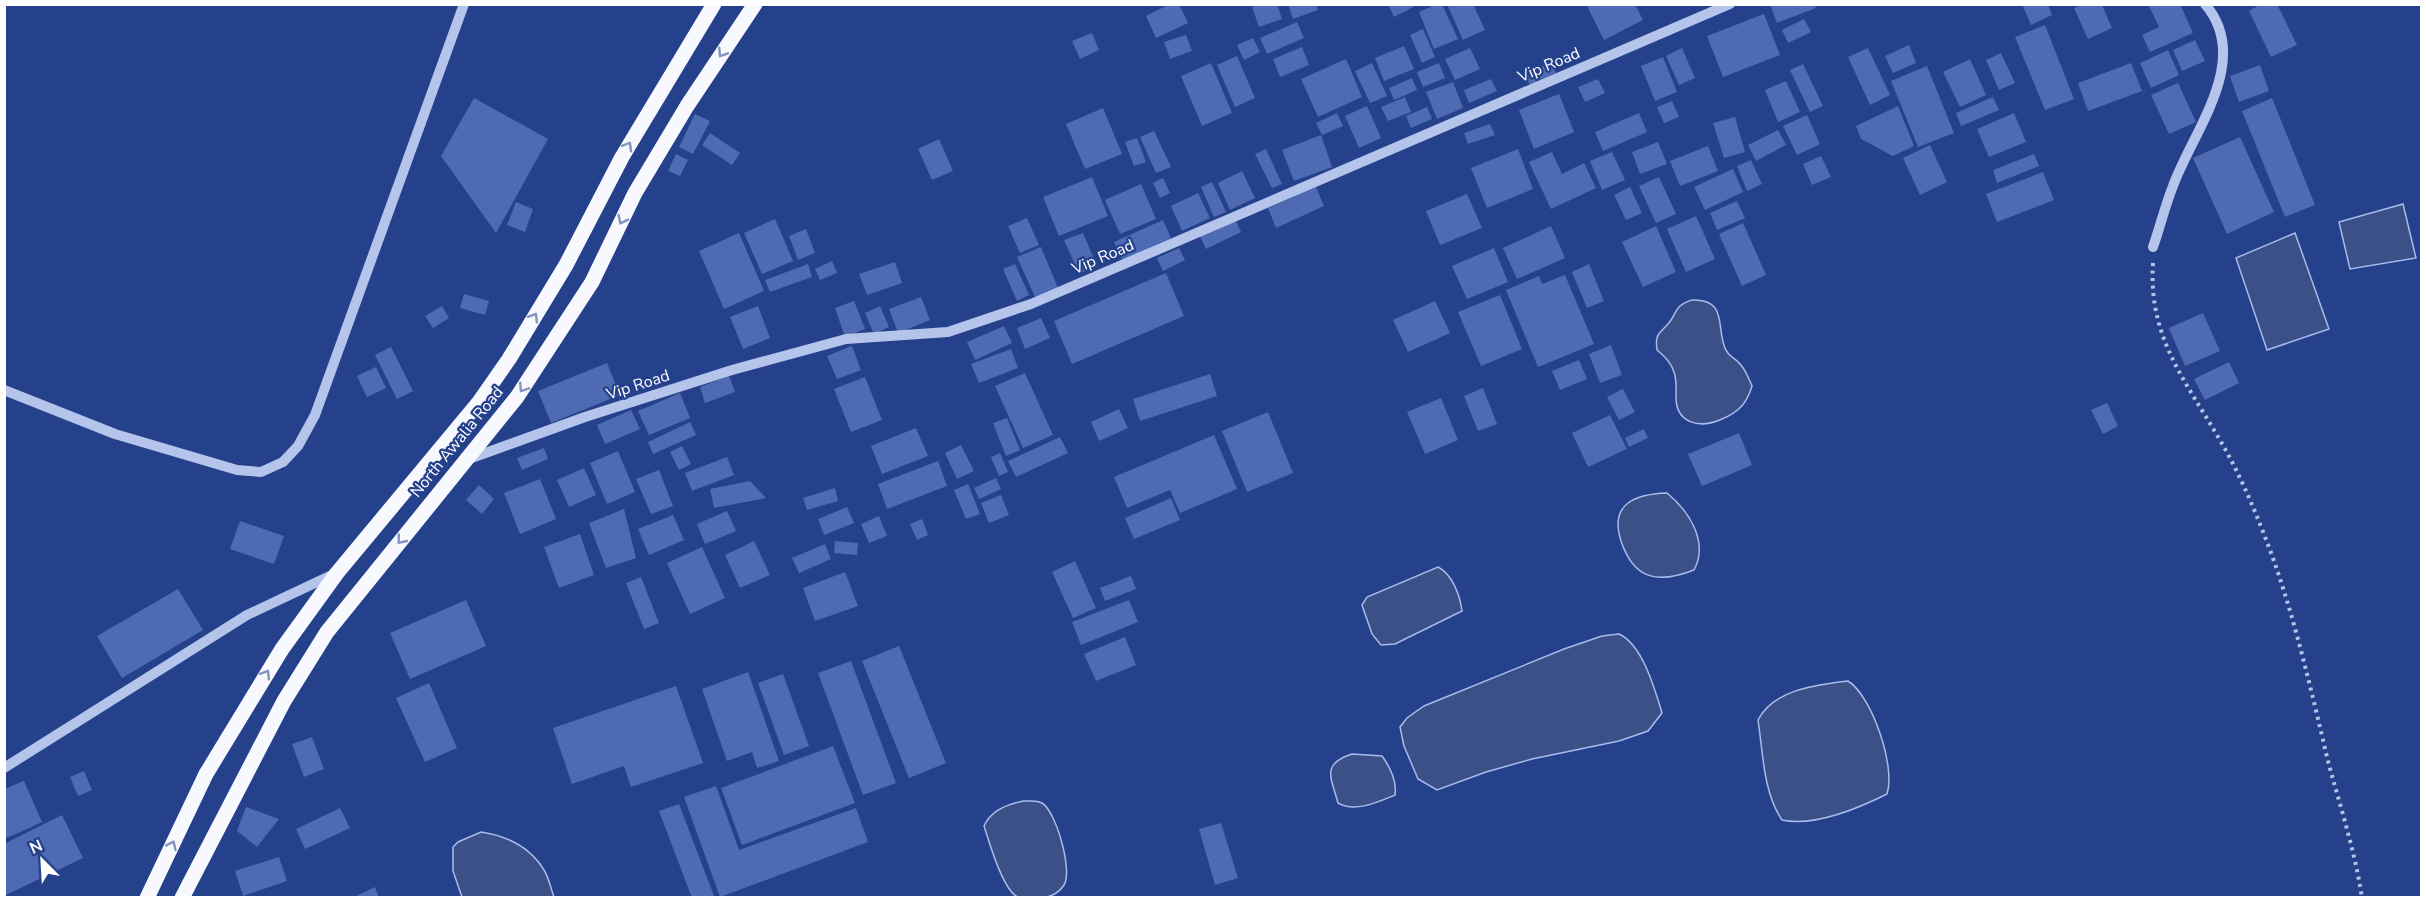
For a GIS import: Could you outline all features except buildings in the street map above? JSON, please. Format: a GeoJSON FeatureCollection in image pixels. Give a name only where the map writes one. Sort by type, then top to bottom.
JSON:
{"type":"FeatureCollection","features":[{"type":"Feature","properties":{"kind":"main road","name":"North Awalia Road"},"geometry":{"type":"LineString","coordinates":[[147,897],[206,774],[282,649],[337,573],[479,402],[508,359],[566,265],[622,157],[714,4]]}},
{"type":"Feature","properties":{"kind":"main road","name":"North Awalia Road"},"geometry":{"type":"LineString","coordinates":[[182,897],[284,701],[327,632],[517,397],[592,282],[635,193],[687,106],[755,4]]}},
{"type":"Feature","properties":{"kind":"street"},"geometry":{"type":"LineString","coordinates":[[4,390],[115,434],[237,470],[261,472],[283,462],[298,446],[315,415],[464,4]]}},
{"type":"Feature","properties":{"kind":"street","name":"Vip Road"},"geometry":{"type":"LineString","coordinates":[[463,462],[585,417],[732,370],[846,339],[948,332],[1031,304],[1730,4]]}},
{"type":"Feature","properties":{"kind":"street"},"geometry":{"type":"LineString","coordinates":[[2153,248],[2173,185],[2195,140],[2222,72],[2223,38],[2216,18],[2205,4]]}},
{"type":"Feature","properties":{"kind":"street"},"geometry":{"type":"LineString","coordinates":[[4,768],[247,615],[337,573]]}},
{"type":"Feature","properties":{"kind":"path"},"geometry":{"type":"LineString","coordinates":[[2153,248],[2152,279],[2158,329],[2172,359],[2222,444],[2247,493],[2270,551],[2303,663],[2362,897]]}},
{"type":"Feature","properties":{"kind":"water"},"geometry":{"type":"Polygon","coordinates":[[[2403,204],[2416,258],[2350,269],[2339,222],[2403,204]]]}},
{"type":"Feature","properties":{"kind":"water"},"geometry":{"type":"Polygon","coordinates":[[[2295,233],[2329,329],[2267,350],[2236,258],[2295,233]]]}},
{"type":"Feature","properties":{"kind":"water"},"geometry":{"type":"Polygon","coordinates":[[[1692,300],[1711,304],[1716,309],[1726,351],[1743,367],[1752,386],[1748,397],[1738,410],[1722,419],[1705,424],[1690,422],[1680,412],[1677,405],[1674,372],[1669,362],[1657,350],[1656,341],[1679,307],[1692,300]]]}},
{"type":"Feature","properties":{"kind":"water"},"geometry":{"type":"Polygon","coordinates":[[[1667,493],[1689,518],[1698,538],[1699,549],[1694,570],[1669,577],[1659,577],[1640,571],[1633,564],[1626,554],[1618,528],[1622,510],[1635,499],[1667,493]]]}},
{"type":"Feature","properties":{"kind":"water"},"geometry":{"type":"Polygon","coordinates":[[[1438,567],[1443,570],[1454,586],[1462,611],[1395,644],[1381,645],[1372,634],[1362,605],[1367,597],[1438,567]]]}},
{"type":"Feature","properties":{"kind":"water"},"geometry":{"type":"Polygon","coordinates":[[[1619,634],[1627,639],[1641,657],[1662,713],[1648,731],[1619,741],[1532,759],[1486,772],[1437,790],[1418,779],[1404,746],[1400,727],[1407,718],[1424,706],[1564,649],[1602,636],[1619,634]]]}},
{"type":"Feature","properties":{"kind":"water"},"geometry":{"type":"Polygon","coordinates":[[[1848,681],[1865,701],[1880,733],[1888,767],[1887,794],[1849,811],[1822,819],[1795,822],[1782,820],[1767,784],[1758,720],[1774,701],[1785,695],[1823,684],[1848,681]]]}},
{"type":"Feature","properties":{"kind":"water"},"geometry":{"type":"Polygon","coordinates":[[[1352,754],[1382,756],[1392,774],[1395,795],[1359,807],[1338,803],[1331,779],[1332,767],[1342,758],[1352,754]]]}},
{"type":"Feature","properties":{"kind":"water"},"geometry":{"type":"Polygon","coordinates":[[[1024,801],[1040,802],[1047,808],[1053,817],[1062,842],[1066,878],[1059,890],[1047,897],[1023,898],[1012,893],[997,865],[984,826],[987,820],[1000,809],[1024,801]]]}},
{"type":"Feature","properties":{"kind":"water"},"geometry":{"type":"Polygon","coordinates":[[[481,832],[509,840],[532,855],[546,873],[554,897],[462,897],[453,871],[453,847],[458,842],[481,832]]]}}]}
